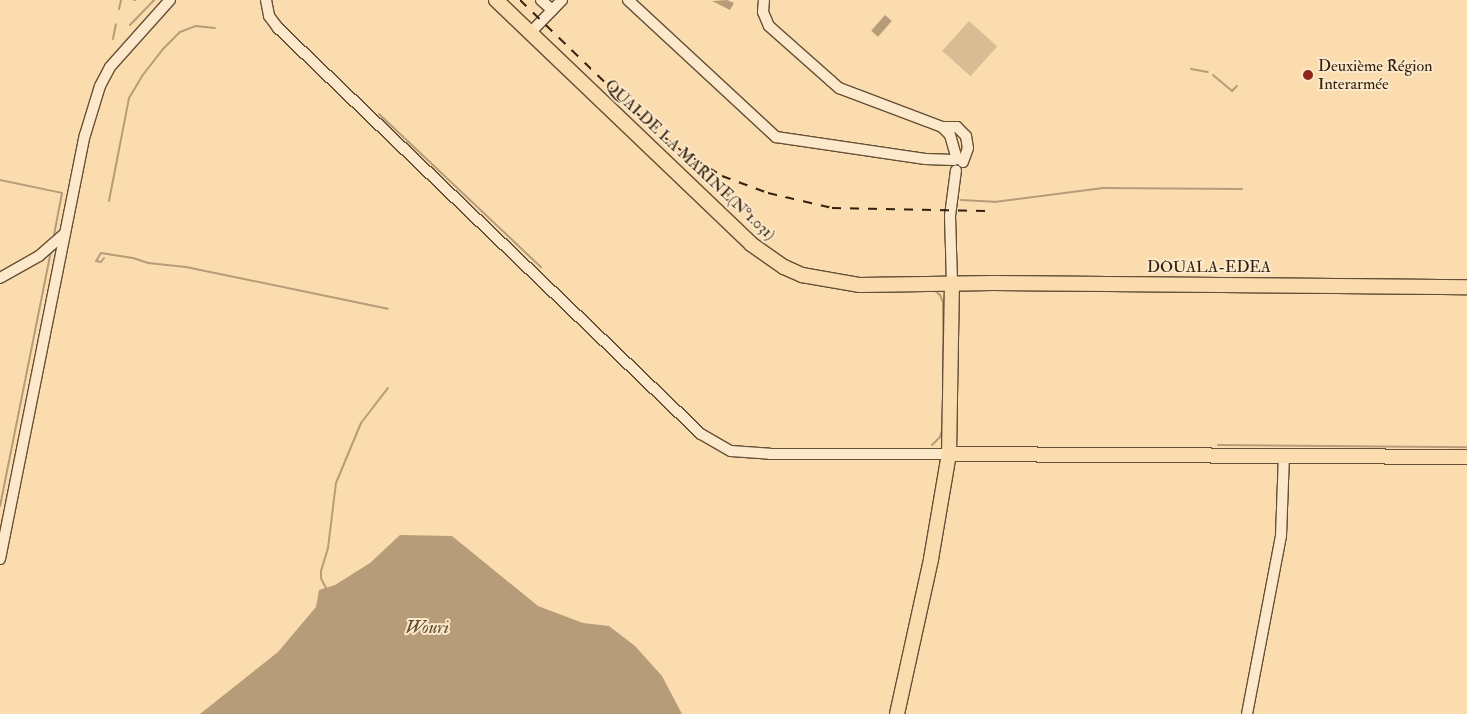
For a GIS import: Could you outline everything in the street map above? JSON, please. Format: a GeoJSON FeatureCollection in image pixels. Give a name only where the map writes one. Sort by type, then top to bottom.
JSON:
{"type":"FeatureCollection","features":[{"type":"Feature","properties":{"kind":"main road","name":"QUAI DE LA MARINE(N°1.031)"},"geometry":{"type":"LineString","coordinates":[[496,0],[718,214],[751,244],[784,267],[802,275],[846,284],[952,283]]}},
{"type":"Feature","properties":{"kind":"main road","name":"DOUALA-EDEA"},"geometry":{"type":"LineString","coordinates":[[952,283],[1467,287]]}},
{"type":"Feature","properties":{"kind":"main road"},"geometry":{"type":"LineString","coordinates":[[897,714],[931,560],[949,454],[952,283]]}},
{"type":"Feature","properties":{"kind":"main road"},"geometry":{"type":"LineString","coordinates":[[949,454],[1467,457]]}},
{"type":"Feature","properties":{"kind":"street"},"geometry":{"type":"LineString","coordinates":[[0,559],[85,135],[102,81],[117,57],[170,0]]}},
{"type":"Feature","properties":{"kind":"street"},"geometry":{"type":"LineString","coordinates":[[266,0],[269,16],[278,28],[701,434],[731,451],[816,455],[949,454]]}},
{"type":"Feature","properties":{"kind":"street"},"geometry":{"type":"LineString","coordinates":[[541,0],[552,10]]}},
{"type":"Feature","properties":{"kind":"street"},"geometry":{"type":"LineString","coordinates":[[530,32],[562,0]]}},
{"type":"Feature","properties":{"kind":"street"},"geometry":{"type":"LineString","coordinates":[[628,0],[776,137],[957,164]]}},
{"type":"Feature","properties":{"kind":"street"},"geometry":{"type":"LineString","coordinates":[[764,0],[763,12],[769,26],[839,88],[942,127],[957,127],[966,136],[968,148],[957,164]]}},
{"type":"Feature","properties":{"kind":"street"},"geometry":{"type":"LineString","coordinates":[[942,127],[950,135],[957,164],[950,216],[952,283]]}},
{"type":"Feature","properties":{"kind":"street"},"geometry":{"type":"LineString","coordinates":[[0,278],[39,256],[64,234]]}},
{"type":"Feature","properties":{"kind":"street"},"geometry":{"type":"LineString","coordinates":[[1247,714],[1281,536],[1284,456]]}},
{"type":"Feature","properties":{"kind":"shaded area"},"geometry":{"type":"Polygon","coordinates":[[[969,21],[997,46],[970,76],[942,51],[969,21]]]}},
{"type":"Feature","properties":{"kind":"water"},"geometry":{"type":"Polygon","coordinates":[[[727,0],[734,3],[730,10],[712,1],[727,0]]]}},
{"type":"Feature","properties":{"kind":"water"},"geometry":{"type":"Polygon","coordinates":[[[885,15],[892,21],[878,37],[871,31],[885,15]]]}},
{"type":"Feature","properties":{"kind":"water","name":"Wouri"},"geometry":{"type":"Polygon","coordinates":[[[400,535],[452,536],[538,606],[583,623],[609,626],[635,646],[662,676],[682,714],[200,714],[278,652],[316,607],[319,590],[335,585],[370,563],[400,535]]]}},
{"type":"Feature","properties":{"kind":"waterway"},"geometry":{"type":"LineString","coordinates":[[119,9],[121,0]]}},
{"type":"Feature","properties":{"kind":"waterway"},"geometry":{"type":"LineString","coordinates":[[130,25],[154,0]]}},
{"type":"Feature","properties":{"kind":"waterway"},"geometry":{"type":"LineString","coordinates":[[113,39],[116,24]]}},
{"type":"Feature","properties":{"kind":"waterway"},"geometry":{"type":"LineString","coordinates":[[109,201],[129,98],[142,76],[163,49],[180,32],[196,26],[215,28]]}},
{"type":"Feature","properties":{"kind":"waterway"},"geometry":{"type":"LineString","coordinates":[[1191,69],[1208,72]]}},
{"type":"Feature","properties":{"kind":"waterway"},"geometry":{"type":"LineString","coordinates":[[1213,75],[1232,91],[1237,86]]}},
{"type":"Feature","properties":{"kind":"waterway"},"geometry":{"type":"LineString","coordinates":[[379,114],[541,267]]}},
{"type":"Feature","properties":{"kind":"waterway"},"geometry":{"type":"LineString","coordinates":[[0,180],[62,193],[54,235]]}},
{"type":"Feature","properties":{"kind":"waterway"},"geometry":{"type":"LineString","coordinates":[[961,200],[994,202],[1103,188],[1242,189]]}},
{"type":"Feature","properties":{"kind":"waterway"},"geometry":{"type":"LineString","coordinates":[[0,506],[51,251]]}},
{"type":"Feature","properties":{"kind":"waterway"},"geometry":{"type":"LineString","coordinates":[[104,258],[101,262],[96,261],[101,253],[133,258],[148,263],[186,267],[388,309]]}},
{"type":"Feature","properties":{"kind":"waterway"},"geometry":{"type":"LineString","coordinates":[[932,445],[940,437],[943,427],[943,302],[940,295],[934,290]]}},
{"type":"Feature","properties":{"kind":"waterway"},"geometry":{"type":"LineString","coordinates":[[326,588],[321,578],[321,571],[328,548],[336,483],[361,423],[388,388]]}},
{"type":"Feature","properties":{"kind":"waterway"},"geometry":{"type":"LineString","coordinates":[[1218,445],[1467,447]]}},
{"type":"Feature","properties":{"kind":"railway"},"geometry":{"type":"LineString","coordinates":[[520,0],[650,126],[679,149],[722,176],[768,193],[832,208],[986,211]]}},
{"type":"Feature","properties":{"kind":"place","name":"Deuxième Région Interarmée"},"geometry":{"type":"Point","coordinates":[1308,75]}}]}
